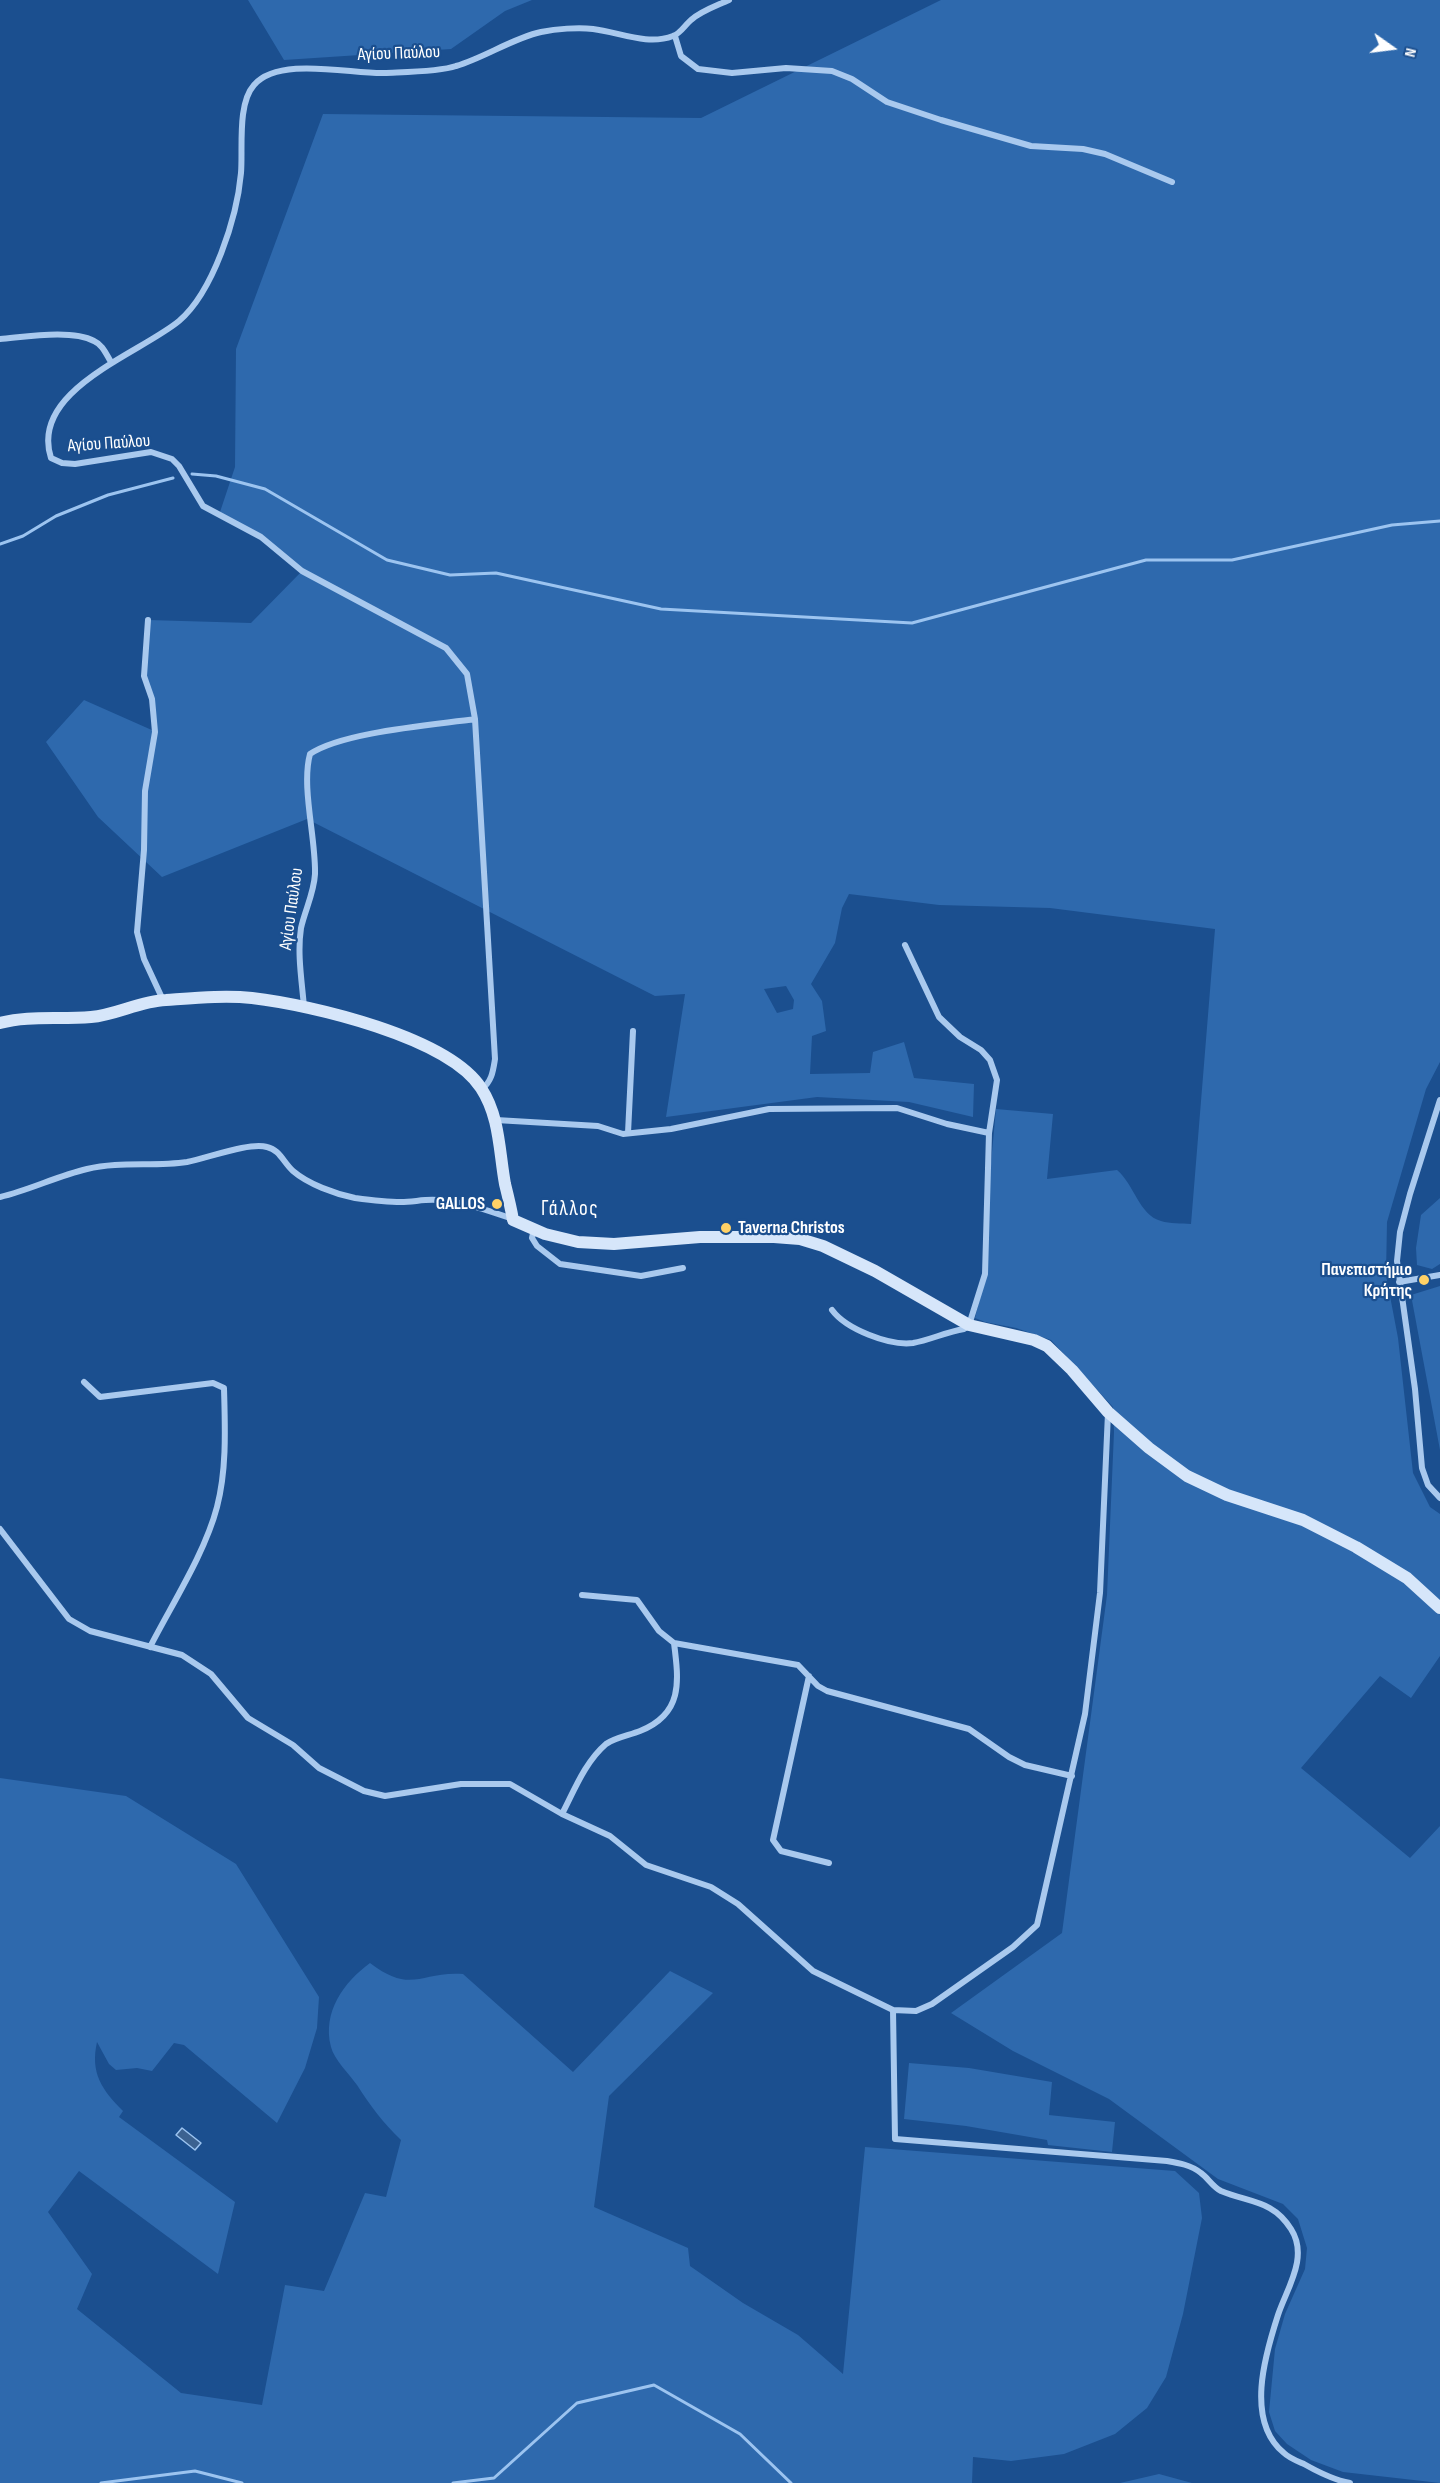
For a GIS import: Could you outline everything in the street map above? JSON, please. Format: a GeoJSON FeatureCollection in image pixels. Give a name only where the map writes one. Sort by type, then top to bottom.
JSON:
{"type":"FeatureCollection","features":[{"type":"Feature","properties":{"kind":"street"},"geometry":{"type":"LineString","coordinates":[[729,0],[692,19],[675,36],[681,56],[698,69],[732,72],[786,68],[832,71],[852,79],[888,102],[941,120],[1031,146],[1083,149],[1105,154],[1172,182]]}},
{"type":"Feature","properties":{"kind":"street","name":"Αγίου Παύλου"},"geometry":{"type":"LineString","coordinates":[[304,1007],[299,949],[301,928],[315,876],[306,769],[310,754],[323,745],[392,731],[475,719],[467,674],[446,648],[302,571],[261,537],[202,506],[179,466],[172,459],[151,452],[75,464],[62,463],[51,458],[48,448],[49,428],[57,409],[70,395],[111,362],[177,322],[196,303],[211,278],[234,212],[241,173],[240,139],[246,104],[253,85],[266,75],[299,68],[382,73],[454,67],[539,32],[591,28],[641,39],[675,36]]}},
{"type":"Feature","properties":{"kind":"street"},"geometry":{"type":"LineString","coordinates":[[0,339],[80,336],[94,340],[102,346],[111,362]]}},
{"type":"Feature","properties":{"kind":"street"},"geometry":{"type":"LineString","coordinates":[[148,620],[144,676],[152,699],[155,732],[145,791],[144,850],[136,933],[144,959],[163,1000]]}},
{"type":"Feature","properties":{"kind":"street"},"geometry":{"type":"LineString","coordinates":[[475,719],[495,1059],[488,1084],[482,1089]]}},
{"type":"Feature","properties":{"kind":"street"},"geometry":{"type":"LineString","coordinates":[[832,1310],[839,1320],[850,1327],[898,1342],[912,1343],[964,1329],[969,1325],[985,1274],[988,1133],[994,1107],[997,1080],[995,1071],[990,1060],[981,1050],[960,1037],[939,1017],[905,945]]}},
{"type":"Feature","properties":{"kind":"street"},"geometry":{"type":"LineString","coordinates":[[0,1023],[30,1018],[62,1020],[95,1017],[163,1000],[251,998],[304,1007],[378,1027],[436,1051],[471,1074],[482,1089],[496,1120],[513,1220]]}},
{"type":"Feature","properties":{"kind":"street"},"geometry":{"type":"LineString","coordinates":[[628,1133],[633,1031]]}},
{"type":"Feature","properties":{"kind":"street"},"geometry":{"type":"LineString","coordinates":[[1440,1100],[1410,1194],[1400,1232],[1397,1261],[1398,1282],[1415,1389],[1422,1468],[1428,1485],[1440,1498]]}},
{"type":"Feature","properties":{"kind":"street"},"geometry":{"type":"LineString","coordinates":[[496,1120],[598,1126],[628,1133],[671,1129],[769,1109],[897,1108],[947,1124],[988,1133]]}},
{"type":"Feature","properties":{"kind":"street"},"geometry":{"type":"LineString","coordinates":[[0,1197],[86,1169],[118,1164],[165,1165],[187,1162],[235,1151],[250,1145],[266,1146],[277,1150],[293,1171],[322,1187],[355,1198],[401,1202],[438,1200],[472,1207],[561,1239],[578,1242],[614,1244],[700,1237],[800,1239],[823,1246],[875,1271],[969,1325],[1034,1340],[1047,1346],[1072,1370],[1108,1412],[1149,1448],[1187,1476],[1227,1495],[1304,1520],[1356,1547],[1407,1578],[1440,1608]]}},
{"type":"Feature","properties":{"kind":"street"},"geometry":{"type":"LineString","coordinates":[[534,1229],[532,1238],[537,1246],[560,1264],[641,1276],[683,1268]]}},
{"type":"Feature","properties":{"kind":"street"},"geometry":{"type":"LineString","coordinates":[[1398,1282],[1440,1275]]}},
{"type":"Feature","properties":{"kind":"street"},"geometry":{"type":"LineString","coordinates":[[84,1382],[100,1397],[213,1383],[224,1388],[223,1470],[218,1506],[207,1536],[150,1647]]}},
{"type":"Feature","properties":{"kind":"street"},"geometry":{"type":"LineString","coordinates":[[0,1528],[69,1619],[90,1631],[182,1655],[212,1674],[248,1718],[293,1745],[319,1768],[364,1791],[385,1796],[461,1784],[510,1784],[562,1814],[610,1836],[646,1865],[711,1887],[738,1904],[813,1971],[893,2010],[916,2011],[932,2004],[1013,1947],[1037,1925],[1086,1713],[1100,1593],[1108,1412]]}},
{"type":"Feature","properties":{"kind":"street"},"geometry":{"type":"LineString","coordinates":[[582,1595],[637,1600],[659,1630],[674,1643],[798,1665],[818,1686],[827,1691],[969,1729],[1009,1757],[1025,1765],[1072,1776]]}},
{"type":"Feature","properties":{"kind":"street"},"geometry":{"type":"LineString","coordinates":[[562,1814],[576,1784],[595,1756],[608,1743],[654,1726],[674,1703],[679,1677],[674,1643]]}},
{"type":"Feature","properties":{"kind":"street"},"geometry":{"type":"LineString","coordinates":[[808,1676],[773,1840],[781,1851],[829,1863]]}},
{"type":"Feature","properties":{"kind":"street"},"geometry":{"type":"LineString","coordinates":[[893,2010],[895,2139],[1167,2161],[1189,2165],[1219,2190],[1274,2209],[1292,2229],[1298,2247],[1297,2265],[1278,2314],[1265,2367],[1262,2408],[1265,2425],[1271,2438],[1284,2453],[1318,2472],[1350,2483]]}},
{"type":"Feature","properties":{"kind":"shaded area"},"geometry":{"type":"Polygon","coordinates":[[[248,0],[532,0],[505,11],[451,49],[284,60],[248,0]]]}},
{"type":"Feature","properties":{"kind":"shaded area"},"geometry":{"type":"Polygon","coordinates":[[[941,0],[1440,0],[1440,1062],[1426,1089],[1387,1222],[1386,1275],[1398,1338],[1413,1473],[1430,1507],[1440,1514],[1440,1656],[1411,1698],[1380,1676],[1301,1768],[1410,1858],[1440,1826],[1440,2483],[1343,2472],[1311,2460],[1287,2444],[1275,2431],[1269,2412],[1275,2349],[1285,2314],[1305,2269],[1307,2248],[1298,2219],[1283,2204],[1218,2179],[1109,2099],[1013,2051],[951,2013],[1062,1933],[1107,1595],[1113,1407],[1051,1340],[975,1318],[987,1270],[990,1174],[996,1109],[1053,1114],[1047,1179],[1117,1170],[1153,1218],[1168,1223],[1191,1224],[1215,929],[1050,908],[939,905],[849,894],[842,908],[835,943],[811,984],[822,1001],[826,1031],[812,1036],[810,1074],[870,1073],[873,1052],[904,1042],[914,1078],[974,1084],[973,1117],[909,1102],[817,1097],[666,1117],[685,994],[655,996],[307,819],[162,877],[98,817],[46,742],[84,700],[154,731],[152,699],[144,676],[148,620],[251,623],[302,571],[261,537],[219,515],[235,467],[236,349],[323,114],[701,118],[941,0]],[[786,986],[764,989],[777,1013],[793,1009],[794,1000],[786,986]]]}},
{"type":"Feature","properties":{"kind":"shaded area"},"geometry":{"type":"Polygon","coordinates":[[[1440,1198],[1440,1264],[1432,1269],[1417,1265],[1416,1248],[1421,1215],[1440,1198]]]}},
{"type":"Feature","properties":{"kind":"shaded area"},"geometry":{"type":"Polygon","coordinates":[[[1440,1286],[1440,1450],[1411,1295],[1440,1286]]]}},
{"type":"Feature","properties":{"kind":"shaded area"},"geometry":{"type":"Polygon","coordinates":[[[0,1778],[126,1796],[236,1864],[319,1997],[317,2028],[305,2068],[277,2123],[184,2045],[174,2043],[152,2071],[137,2068],[116,2070],[109,2064],[97,2042],[95,2063],[97,2072],[109,2096],[123,2111],[119,2117],[235,2202],[218,2274],[79,2171],[48,2212],[92,2274],[77,2309],[181,2393],[262,2405],[285,2285],[324,2291],[365,2193],[386,2197],[401,2140],[377,2114],[338,2061],[331,2047],[329,2034],[337,1999],[352,1979],[370,1963],[384,1973],[407,1980],[463,1974],[573,2072],[670,1971],[713,1993],[609,2096],[594,2207],[688,2248],[690,2266],[743,2303],[798,2335],[843,2374],[865,2147],[1175,2171],[1199,2193],[1202,2218],[1183,2314],[1166,2377],[1147,2408],[1115,2434],[1064,2454],[1011,2461],[973,2457],[972,2483],[0,2483],[0,1778]]]}},
{"type":"Feature","properties":{"kind":"shaded area"},"geometry":{"type":"Polygon","coordinates":[[[909,2063],[969,2068],[1052,2082],[1049,2115],[1115,2122],[1112,2152],[1048,2145],[1047,2140],[966,2126],[904,2119],[909,2063]]]}},
{"type":"Feature","properties":{"kind":"shaded area"},"geometry":{"type":"Polygon","coordinates":[[[182,2128],[201,2143],[195,2150],[176,2135],[182,2128]]]}},
{"type":"Feature","properties":{"kind":"shaded area"},"geometry":{"type":"Polygon","coordinates":[[[1159,2474],[1192,2483],[1120,2483],[1159,2474]]]}},
{"type":"Feature","properties":{"kind":"waterway"},"geometry":{"type":"LineString","coordinates":[[192,474],[216,476],[265,489],[387,560],[450,575],[496,573],[661,609],[912,623],[1146,560],[1232,560],[1392,525],[1440,521]]}},
{"type":"Feature","properties":{"kind":"waterway"},"geometry":{"type":"LineString","coordinates":[[0,544],[23,536],[56,516],[108,495],[173,478]]}},
{"type":"Feature","properties":{"kind":"waterway"},"geometry":{"type":"LineString","coordinates":[[453,2483],[494,2478],[577,2403],[654,2385],[740,2434],[791,2483]]}},
{"type":"Feature","properties":{"kind":"waterway"},"geometry":{"type":"LineString","coordinates":[[101,2483],[195,2471],[242,2483]]}},
{"type":"Feature","properties":{"kind":"place","name":"GALLOS"},"geometry":{"type":"Point","coordinates":[497,1204]}},
{"type":"Feature","properties":{"kind":"place","name":"Taverna Christos"},"geometry":{"type":"Point","coordinates":[726,1228]}},
{"type":"Feature","properties":{"kind":"place","name":"Πανεπιστήμιο Κρήτης"},"geometry":{"type":"Point","coordinates":[1424,1280]}},
{"type":"Feature","properties":{"kind":"district","name":"Γάλλος"},"geometry":{"type":"Point","coordinates":[570,1210]}}]}
